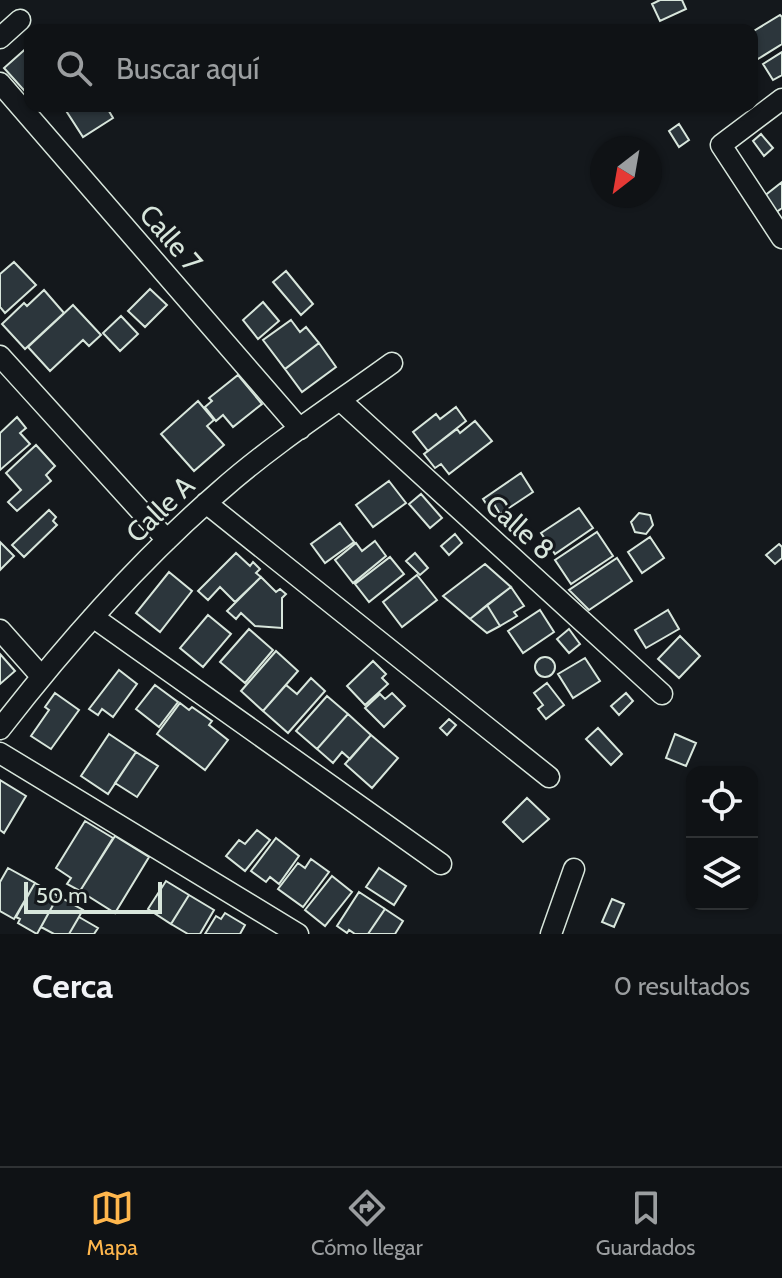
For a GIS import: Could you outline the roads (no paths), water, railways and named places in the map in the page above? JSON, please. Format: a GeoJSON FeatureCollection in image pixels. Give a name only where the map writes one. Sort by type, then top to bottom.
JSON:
{"type":"FeatureCollection","features":[{"type":"Feature","properties":{"kind":"street"},"geometry":{"type":"LineString","coordinates":[[0,38],[20,20]]}},
{"type":"Feature","properties":{"kind":"street","name":"Calle 7"},"geometry":{"type":"LineString","coordinates":[[0,83],[24,111]]}},
{"type":"Feature","properties":{"kind":"street"},"geometry":{"type":"LineString","coordinates":[[782,99],[721,145],[782,238]]}},
{"type":"Feature","properties":{"kind":"street","name":"Calle 7"},"geometry":{"type":"LineString","coordinates":[[25,112],[300,429]]}},
{"type":"Feature","properties":{"kind":"street"},"geometry":{"type":"LineString","coordinates":[[0,356],[167,540]]}},
{"type":"Feature","properties":{"kind":"street","name":"Calle A"},"geometry":{"type":"LineString","coordinates":[[0,729],[93,617],[206,503],[247,468],[392,363]]}},
{"type":"Feature","properties":{"kind":"street","name":"Calle 8"},"geometry":{"type":"LineString","coordinates":[[340,400],[662,694]]}},
{"type":"Feature","properties":{"kind":"street"},"geometry":{"type":"LineString","coordinates":[[206,503],[549,777]]}},
{"type":"Feature","properties":{"kind":"street"},"geometry":{"type":"LineString","coordinates":[[93,617],[441,864]]}},
{"type":"Feature","properties":{"kind":"street"},"geometry":{"type":"LineString","coordinates":[[0,630],[41,676]]}},
{"type":"Feature","properties":{"kind":"street"},"geometry":{"type":"LineString","coordinates":[[0,753],[298,934]]}},
{"type":"Feature","properties":{"kind":"street"},"geometry":{"type":"LineString","coordinates":[[551,934],[574,869]]}}]}
